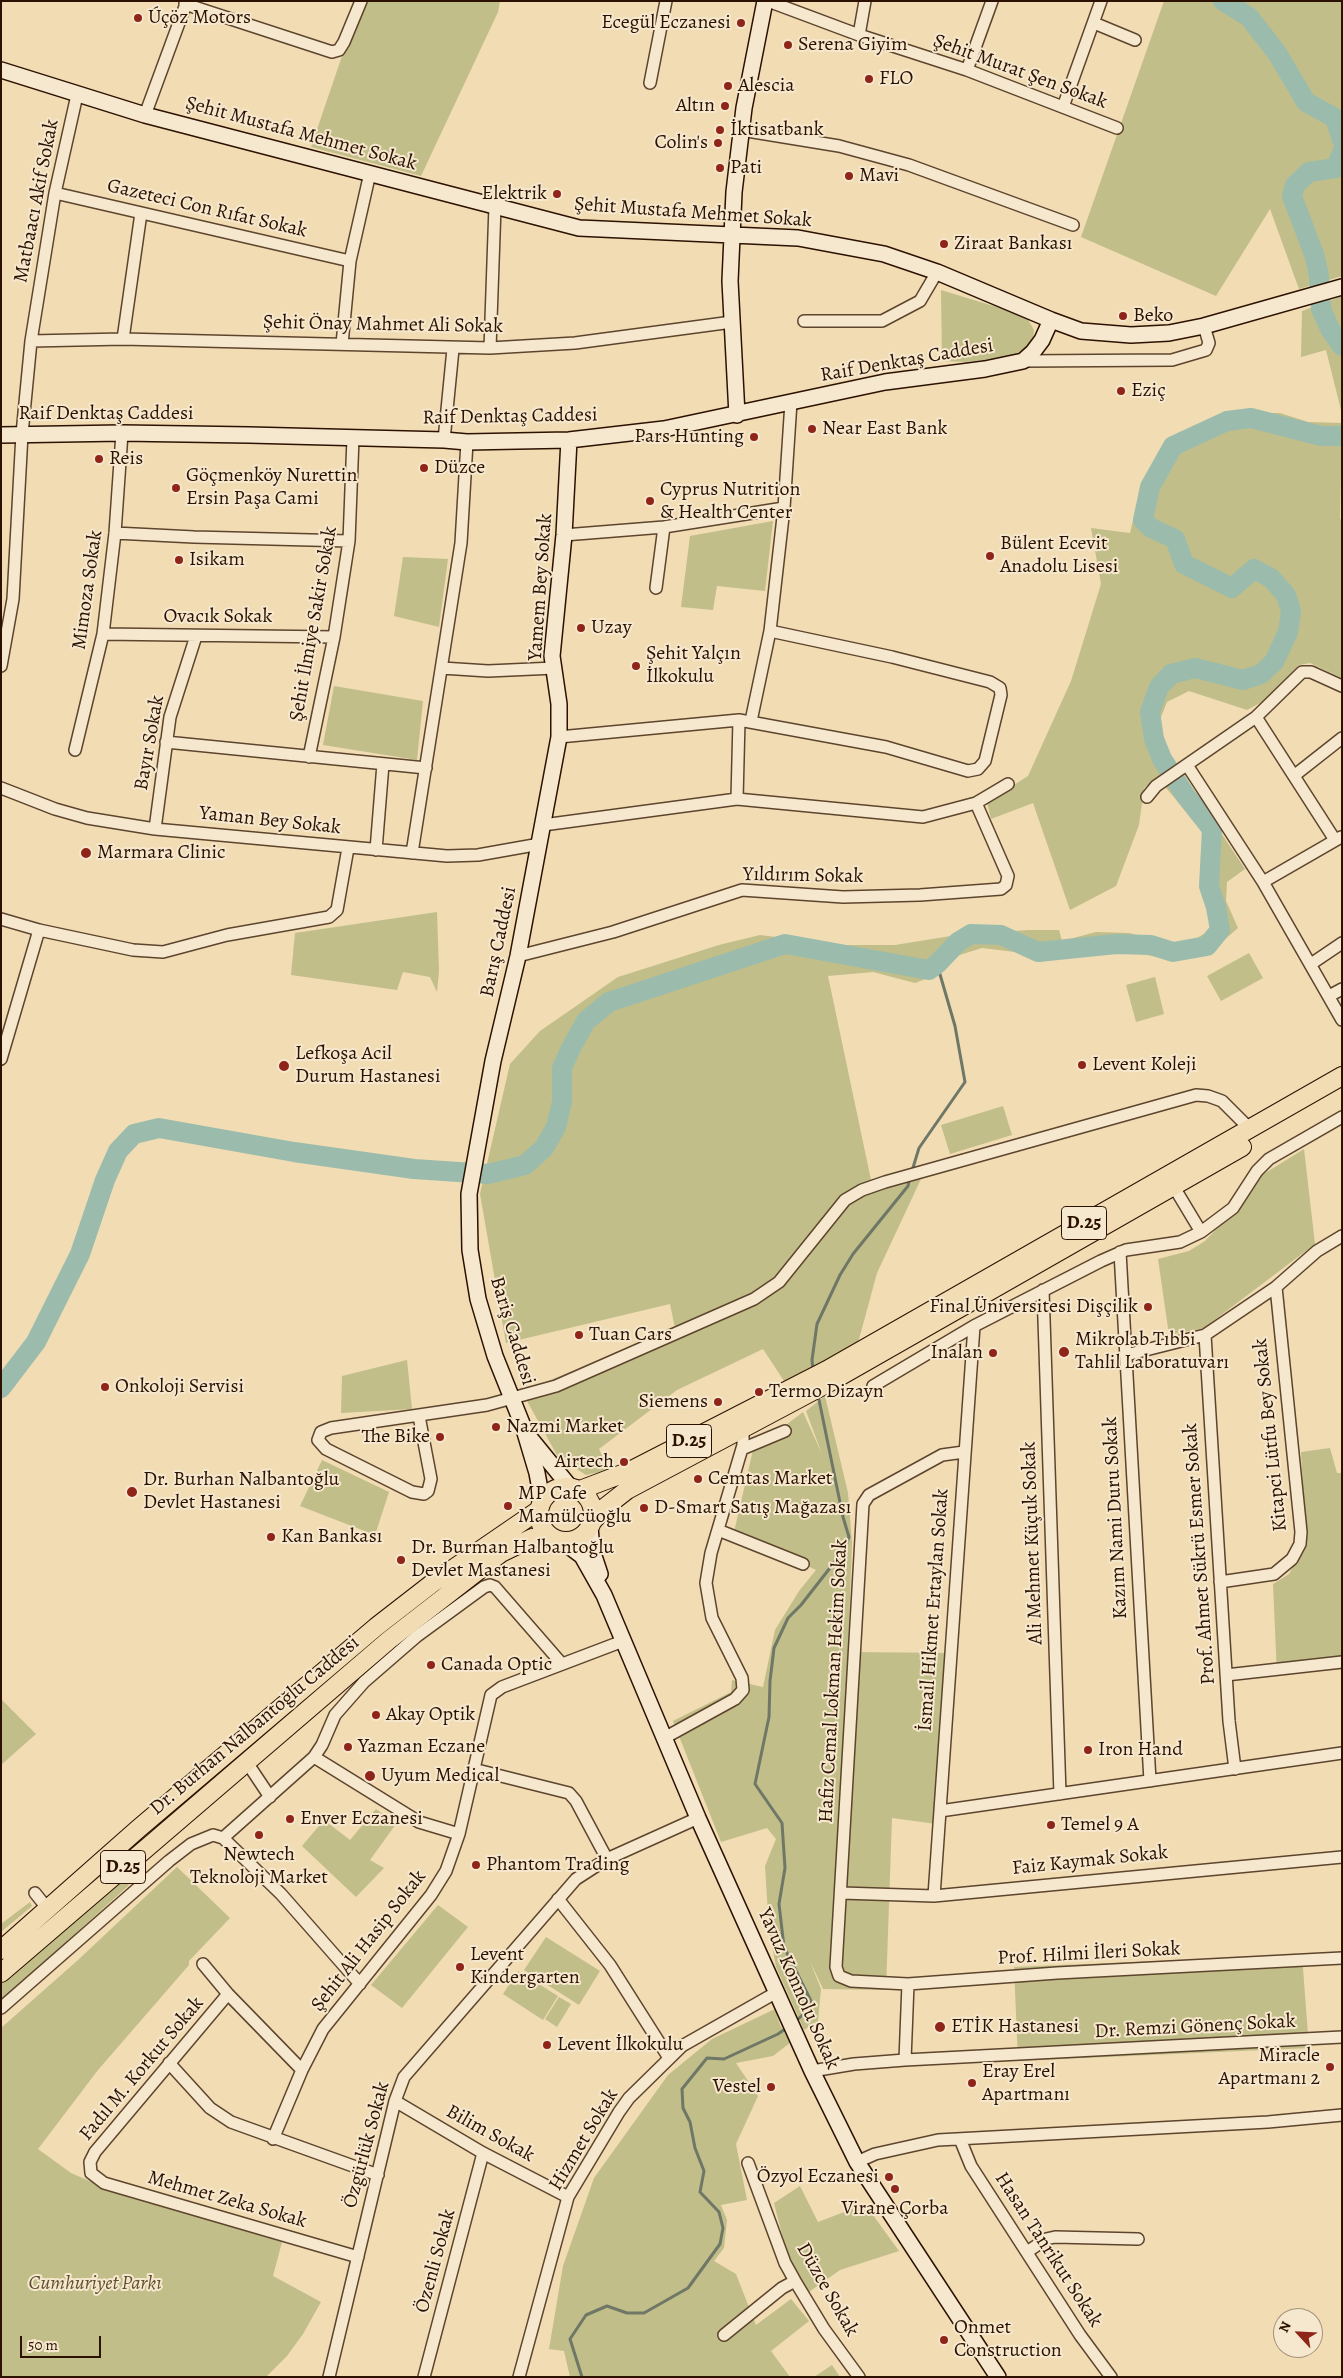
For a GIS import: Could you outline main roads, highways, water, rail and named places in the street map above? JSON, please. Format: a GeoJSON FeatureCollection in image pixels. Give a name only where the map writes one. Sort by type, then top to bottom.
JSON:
{"type":"FeatureCollection","features":[{"type":"Feature","properties":{"kind":"main road","name":"D.25"},"geometry":{"type":"LineString","coordinates":[[828,1376],[1342,1076]]}},
{"type":"Feature","properties":{"kind":"main road","name":"D.25"},"geometry":{"type":"LineString","coordinates":[[541,1505],[554,1489],[575,1488],[630,1471],[795,1394],[1174,1187],[1342,1090]]}},
{"type":"Feature","properties":{"kind":"main road","name":"D.25"},"geometry":{"type":"LineString","coordinates":[[557,1539],[578,1538],[604,1508],[627,1490],[743,1429],[795,1394]]}},
{"type":"Feature","properties":{"kind":"main road"},"geometry":{"type":"LineString","coordinates":[[575,1488],[592,1504],[591,1525]]}},
{"type":"Feature","properties":{"kind":"main road"},"geometry":{"type":"LineString","coordinates":[[541,1505],[541,1526],[557,1539]]}},
{"type":"Feature","properties":{"kind":"main road","name":"Dr. Burhan Nalbantoğlu Caddesi"},"geometry":{"type":"LineString","coordinates":[[1,1950],[47,1908],[376,1627],[434,1582],[541,1505]]}},
{"type":"Feature","properties":{"kind":"main road","name":"Dr. Burhan Nalbantoğlu Caddesi"},"geometry":{"type":"LineString","coordinates":[[1,1973],[389,1640],[500,1553],[532,1538],[557,1539]]}},
{"type":"Feature","properties":{"kind":"waterway"},"geometry":{"type":"LineString","coordinates":[[1223,1],[1249,17],[1277,53],[1306,102],[1335,118],[1342,140]]}},
{"type":"Feature","properties":{"kind":"waterway"},"geometry":{"type":"LineString","coordinates":[[1342,152],[1336,168],[1309,172],[1295,185],[1292,196],[1315,257],[1319,276],[1321,309],[1330,329],[1342,346]]}},
{"type":"Feature","properties":{"kind":"waterway"},"geometry":{"type":"LineString","coordinates":[[1,1388],[36,1342],[80,1254],[105,1180],[118,1151],[134,1134],[159,1128],[294,1152],[414,1169],[488,1174],[525,1165],[544,1148],[556,1127],[562,1102],[562,1068],[586,1021],[609,1002],[785,944],[929,970],[958,942],[971,934],[1001,935],[1038,952],[1116,944],[1151,945],[1173,952],[1207,946],[1220,930],[1216,907],[1209,886],[1212,829],[1186,796],[1162,759],[1154,739],[1150,712],[1159,687],[1171,674],[1195,668],[1243,680],[1261,674],[1274,662],[1288,632],[1291,611],[1286,595],[1271,578],[1254,569],[1232,588],[1184,564],[1175,539],[1151,528],[1143,520],[1150,487],[1173,446],[1227,421],[1251,418],[1321,436],[1342,436]]}},
{"type":"Feature","properties":{"kind":"waterway"},"geometry":{"type":"LineString","coordinates":[[912,1171],[919,1148],[965,1082],[955,1026],[937,964]]}},
{"type":"Feature","properties":{"kind":"waterway"},"geometry":{"type":"LineString","coordinates":[[813,1370],[812,1360],[817,1324],[840,1275],[853,1254],[908,1186],[910,1177]]}},
{"type":"Feature","properties":{"kind":"waterway"},"geometry":{"type":"LineString","coordinates":[[795,2022],[813,2005],[784,1947],[779,1904],[785,1868],[782,1823],[755,1784],[769,1717],[770,1681],[774,1648],[788,1618],[801,1605],[844,1550],[849,1537],[843,1517],[818,1395]]}},
{"type":"Feature","properties":{"kind":"waterway"},"geometry":{"type":"LineString","coordinates":[[582,2377],[570,2339],[586,2315],[607,2306],[627,2313],[644,2313],[688,2288],[720,2244],[723,2228],[719,2212],[700,2192],[704,2171],[695,2148],[690,2122],[683,2108],[682,2089],[707,2058],[724,2059],[778,2034],[788,2027]]}},
{"type":"Feature","properties":{"kind":"place","name":"Úçöz Motors"},"geometry":{"type":"Point","coordinates":[138,18]}},
{"type":"Feature","properties":{"kind":"place","name":"Ecegül Eczanesi"},"geometry":{"type":"Point","coordinates":[741,23]}},
{"type":"Feature","properties":{"kind":"place","name":"Serena Giyim"},"geometry":{"type":"Point","coordinates":[788,45]}},
{"type":"Feature","properties":{"kind":"place","name":"FLO"},"geometry":{"type":"Point","coordinates":[869,79]}},
{"type":"Feature","properties":{"kind":"place","name":"Alescia"},"geometry":{"type":"Point","coordinates":[728,86]}},
{"type":"Feature","properties":{"kind":"place","name":"Altın"},"geometry":{"type":"Point","coordinates":[725,106]}},
{"type":"Feature","properties":{"kind":"place","name":"İktisatbank"},"geometry":{"type":"Point","coordinates":[720,130]}},
{"type":"Feature","properties":{"kind":"place","name":"Colin's"},"geometry":{"type":"Point","coordinates":[718,143]}},
{"type":"Feature","properties":{"kind":"place","name":"Pati"},"geometry":{"type":"Point","coordinates":[720,168]}},
{"type":"Feature","properties":{"kind":"place","name":"Mavi"},"geometry":{"type":"Point","coordinates":[849,176]}},
{"type":"Feature","properties":{"kind":"place","name":"Elektrik"},"geometry":{"type":"Point","coordinates":[557,194]}},
{"type":"Feature","properties":{"kind":"place","name":"Ziraat Bankası"},"geometry":{"type":"Point","coordinates":[944,244]}},
{"type":"Feature","properties":{"kind":"place","name":"Beko"},"geometry":{"type":"Point","coordinates":[1123,316]}},
{"type":"Feature","properties":{"kind":"place","name":"Eziç"},"geometry":{"type":"Point","coordinates":[1121,391]}},
{"type":"Feature","properties":{"kind":"place","name":"Near East Bank"},"geometry":{"type":"Point","coordinates":[812,429]}},
{"type":"Feature","properties":{"kind":"place","name":"Pars Hunting"},"geometry":{"type":"Point","coordinates":[754,437]}},
{"type":"Feature","properties":{"kind":"place","name":"Reis"},"geometry":{"type":"Point","coordinates":[99,459]}},
{"type":"Feature","properties":{"kind":"place","name":"Düzce"},"geometry":{"type":"Point","coordinates":[424,468]}},
{"type":"Feature","properties":{"kind":"place","name":"Göçmenköy Nurettin Ersin Paşa Cami"},"geometry":{"type":"Point","coordinates":[176,488]}},
{"type":"Feature","properties":{"kind":"place","name":"Cyprus Nutrition & Health Center"},"geometry":{"type":"Point","coordinates":[650,501]}},
{"type":"Feature","properties":{"kind":"place","name":"Bülent Ecevit Anadolu Lisesi"},"geometry":{"type":"Point","coordinates":[990,556]}},
{"type":"Feature","properties":{"kind":"place","name":"Isikam"},"geometry":{"type":"Point","coordinates":[179,560]}},
{"type":"Feature","properties":{"kind":"place","name":"Uzay"},"geometry":{"type":"Point","coordinates":[581,628]}},
{"type":"Feature","properties":{"kind":"place","name":"Şehit Yalçın İlkokulu"},"geometry":{"type":"Point","coordinates":[636,666]}},
{"type":"Feature","properties":{"kind":"place","name":"Marmara Clinic"},"geometry":{"type":"Point","coordinates":[86,853]}},
{"type":"Feature","properties":{"kind":"place","name":"Levent Koleji"},"geometry":{"type":"Point","coordinates":[1082,1065]}},
{"type":"Feature","properties":{"kind":"place","name":"Lefkoşa Acil Durum Hastanesi"},"geometry":{"type":"Point","coordinates":[284,1066]}},
{"type":"Feature","properties":{"kind":"place","name":"Final Üniversitesi Dişçilik"},"geometry":{"type":"Point","coordinates":[1148,1307]}},
{"type":"Feature","properties":{"kind":"place","name":"Tuan Cars"},"geometry":{"type":"Point","coordinates":[579,1335]}},
{"type":"Feature","properties":{"kind":"place","name":"Mikrolab Tıbbi Tahlil Laboratuvarı"},"geometry":{"type":"Point","coordinates":[1064,1352]}},
{"type":"Feature","properties":{"kind":"place","name":"Inalan"},"geometry":{"type":"Point","coordinates":[993,1353]}},
{"type":"Feature","properties":{"kind":"place","name":"Onkoloji Servisi"},"geometry":{"type":"Point","coordinates":[105,1387]}},
{"type":"Feature","properties":{"kind":"place","name":"Termo Dizayn"},"geometry":{"type":"Point","coordinates":[759,1392]}},
{"type":"Feature","properties":{"kind":"place","name":"Siemens"},"geometry":{"type":"Point","coordinates":[718,1402]}},
{"type":"Feature","properties":{"kind":"place","name":"Nazmi Market"},"geometry":{"type":"Point","coordinates":[496,1427]}},
{"type":"Feature","properties":{"kind":"place","name":"The Bike"},"geometry":{"type":"Point","coordinates":[440,1437]}},
{"type":"Feature","properties":{"kind":"place","name":"Airtech"},"geometry":{"type":"Point","coordinates":[624,1462]}},
{"type":"Feature","properties":{"kind":"place","name":"Cemtas Market"},"geometry":{"type":"Point","coordinates":[698,1479]}},
{"type":"Feature","properties":{"kind":"place","name":"Dr. Burhan Nalbantoğlu Devlet Hastanesi"},"geometry":{"type":"Point","coordinates":[132,1492]}},
{"type":"Feature","properties":{"kind":"place","name":"MP Cafe Mamülcüoğlu"},"geometry":{"type":"Point","coordinates":[508,1506]}},
{"type":"Feature","properties":{"kind":"place","name":"D-Smart Satış Mağazası"},"geometry":{"type":"Point","coordinates":[644,1508]}},
{"type":"Feature","properties":{"kind":"place","name":"Kan Bankası"},"geometry":{"type":"Point","coordinates":[271,1537]}},
{"type":"Feature","properties":{"kind":"place","name":"Dr. Burman Halbantoğlu Devlet Mastanesi"},"geometry":{"type":"Point","coordinates":[401,1560]}},
{"type":"Feature","properties":{"kind":"place","name":"Canada Optic"},"geometry":{"type":"Point","coordinates":[431,1665]}},
{"type":"Feature","properties":{"kind":"place","name":"Akay Optik"},"geometry":{"type":"Point","coordinates":[376,1715]}},
{"type":"Feature","properties":{"kind":"place","name":"Yazman Eczane"},"geometry":{"type":"Point","coordinates":[348,1747]}},
{"type":"Feature","properties":{"kind":"place","name":"Iron Hand"},"geometry":{"type":"Point","coordinates":[1088,1750]}},
{"type":"Feature","properties":{"kind":"place","name":"Uyum Medical"},"geometry":{"type":"Point","coordinates":[370,1776]}},
{"type":"Feature","properties":{"kind":"place","name":"Enver Eczanesi"},"geometry":{"type":"Point","coordinates":[290,1819]}},
{"type":"Feature","properties":{"kind":"place","name":"Temel 9 A"},"geometry":{"type":"Point","coordinates":[1051,1825]}},
{"type":"Feature","properties":{"kind":"place","name":"Newtech Teknoloji Market"},"geometry":{"type":"Point","coordinates":[259,1835]}},
{"type":"Feature","properties":{"kind":"place","name":"Phantom Trading"},"geometry":{"type":"Point","coordinates":[476,1865]}},
{"type":"Feature","properties":{"kind":"place","name":"Levent Kindergarten"},"geometry":{"type":"Point","coordinates":[460,1967]}},
{"type":"Feature","properties":{"kind":"place","name":"ETİK Hastanesi"},"geometry":{"type":"Point","coordinates":[940,2027]}},
{"type":"Feature","properties":{"kind":"place","name":"Levent İlkokulu"},"geometry":{"type":"Point","coordinates":[547,2045]}},
{"type":"Feature","properties":{"kind":"place","name":"Miracle Apartmanı 2"},"geometry":{"type":"Point","coordinates":[1330,2067]}},
{"type":"Feature","properties":{"kind":"place","name":"Eray Erel Apartmanı"},"geometry":{"type":"Point","coordinates":[972,2083]}},
{"type":"Feature","properties":{"kind":"place","name":"Vestel"},"geometry":{"type":"Point","coordinates":[771,2087]}},
{"type":"Feature","properties":{"kind":"place","name":"Özyol Eczanesi"},"geometry":{"type":"Point","coordinates":[889,2177]}},
{"type":"Feature","properties":{"kind":"place","name":"Virane Çorba"},"geometry":{"type":"Point","coordinates":[895,2189]}},
{"type":"Feature","properties":{"kind":"place","name":"Onmet Construction"},"geometry":{"type":"Point","coordinates":[944,2340]}},
{"type":"Feature","properties":{"kind":"park label","name":"Cumhuriyet Parkı"},"geometry":{"type":"Point","coordinates":[95,2284]}}]}
